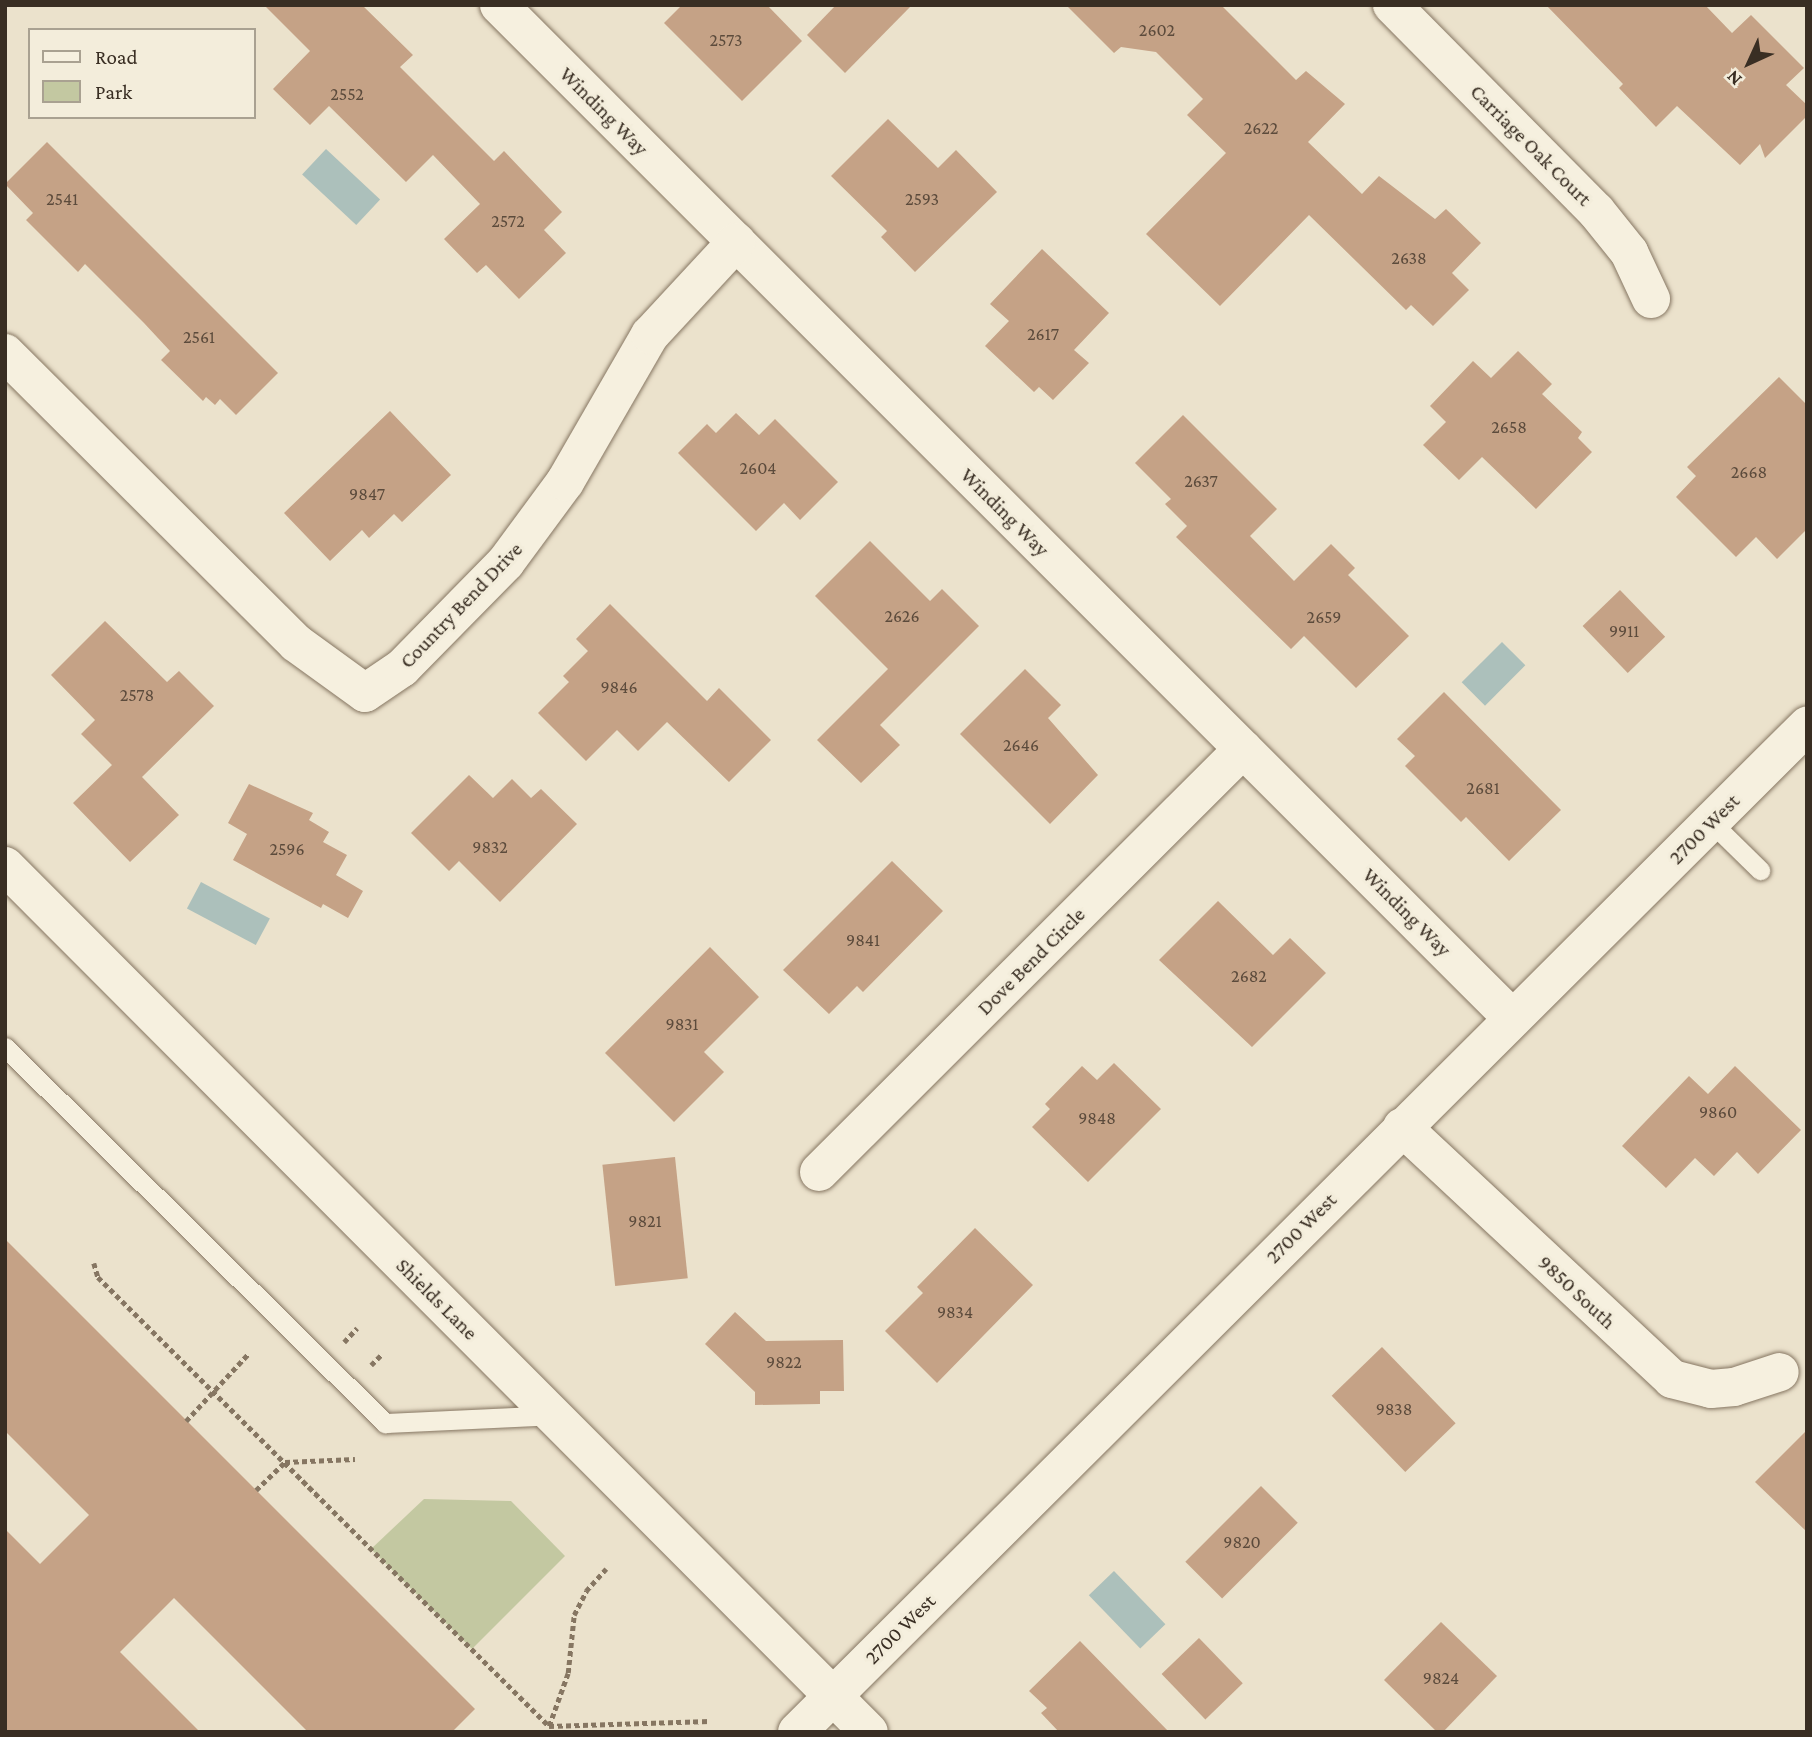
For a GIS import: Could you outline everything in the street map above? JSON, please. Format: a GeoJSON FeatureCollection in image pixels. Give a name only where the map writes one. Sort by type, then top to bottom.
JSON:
{"type":"FeatureCollection","features":[{"type":"Feature","properties":{"kind":"street","name":"Winding Way"},"geometry":{"type":"LineString","coordinates":[[499,5],[1513,1018]]}},
{"type":"Feature","properties":{"kind":"street","name":"Carriage Oak Court"},"geometry":{"type":"LineString","coordinates":[[1392,5],[1596,211],[1629,252],[1651,299]]}},
{"type":"Feature","properties":{"kind":"street","name":"Country Bend Drive"},"geometry":{"type":"LineString","coordinates":[[5,353],[296,643],[365,693],[402,668],[506,562],[565,482],[650,335],[736,242]]}},
{"type":"Feature","properties":{"kind":"street","name":"2700 West"},"geometry":{"type":"LineString","coordinates":[[797,1732],[1807,726]]}},
{"type":"Feature","properties":{"kind":"street","name":"Dove Bend Circle"},"geometry":{"type":"LineString","coordinates":[[819,1172],[1242,749]]}},
{"type":"Feature","properties":{"kind":"street","name":"Shields Lane"},"geometry":{"type":"LineString","coordinates":[[6,873],[869,1732]]}},
{"type":"Feature","properties":{"kind":"street","name":"9850 South"},"geometry":{"type":"LineString","coordinates":[[1402,1127],[1672,1379],[1711,1390],[1734,1387],[1780,1372]]}},
{"type":"Feature","properties":{"kind":"lane"},"geometry":{"type":"LineString","coordinates":[[1711,822],[1760,870]]}},
{"type":"Feature","properties":{"kind":"lane"},"geometry":{"type":"LineString","coordinates":[[5,1047],[385,1423],[553,1415]]}},
{"type":"Feature","properties":{"kind":"path"},"geometry":{"type":"LineString","coordinates":[[94,1263],[98,1277],[549,1726],[710,1721]]}},
{"type":"Feature","properties":{"kind":"path"},"geometry":{"type":"LineString","coordinates":[[186,1420],[249,1353]]}},
{"type":"Feature","properties":{"kind":"path"},"geometry":{"type":"LineString","coordinates":[[256,1490],[285,1462],[355,1459]]}},
{"type":"Feature","properties":{"kind":"path"},"geometry":{"type":"LineString","coordinates":[[549,1726],[568,1673],[574,1615],[586,1591],[606,1569]]}},
{"type":"Feature","properties":{"kind":"green space"},"geometry":{"type":"Polygon","coordinates":[[[424,1499],[511,1501],[565,1556],[472,1649],[371,1549],[424,1499]]]}},
{"type":"Feature","properties":{"kind":"shaded area"},"geometry":{"type":"Polygon","coordinates":[[[326,149],[380,199],[356,225],[302,175],[326,149]]]}},
{"type":"Feature","properties":{"kind":"shaded area"},"geometry":{"type":"Polygon","coordinates":[[[1502,642],[1525,665],[1485,706],[1462,682],[1502,642]]]}},
{"type":"Feature","properties":{"kind":"shaded area"},"geometry":{"type":"Polygon","coordinates":[[[201,882],[270,919],[256,945],[187,908],[201,882]]]}},
{"type":"Feature","properties":{"kind":"shaded area"},"geometry":{"type":"Polygon","coordinates":[[[1114,1571],[1165,1624],[1140,1649],[1089,1595],[1114,1571]]]}},
{"type":"Feature","properties":{"kind":"building"},"geometry":{"type":"Polygon","coordinates":[[[264,5],[362,5],[413,55],[400,67],[494,161],[504,151],[562,212],[544,230],[566,253],[519,299],[486,265],[477,273],[444,239],[480,204],[433,155],[406,182],[329,106],[310,125],[273,89],[310,51],[264,5]]]}},
{"type":"Feature","properties":{"kind":"building"},"geometry":{"type":"Polygon","coordinates":[[[682,5],[767,5],[802,41],[742,101],[664,23],[682,5]]]}},
{"type":"Feature","properties":{"kind":"building"},"geometry":{"type":"Polygon","coordinates":[[[836,5],[912,5],[845,73],[807,35],[836,5]]]}},
{"type":"Feature","properties":{"kind":"building"},"geometry":{"type":"Polygon","coordinates":[[[1066,5],[1221,5],[1296,80],[1306,71],[1345,104],[1308,142],[1362,194],[1379,176],[1435,219],[1446,209],[1481,243],[1452,273],[1469,290],[1433,326],[1411,305],[1406,310],[1309,215],[1220,306],[1146,234],[1226,153],[1187,115],[1203,99],[1156,52],[1121,47],[1114,53],[1066,5]]]}},
{"type":"Feature","properties":{"kind":"building"},"geometry":{"type":"Polygon","coordinates":[[[1546,5],[1705,5],[1732,33],[1751,15],[1804,68],[1786,85],[1807,105],[1807,116],[1765,158],[1760,144],[1740,165],[1677,106],[1656,127],[1619,88],[1623,84],[1546,5]]]}},
{"type":"Feature","properties":{"kind":"building"},"geometry":{"type":"Polygon","coordinates":[[[888,119],[938,168],[956,150],[997,192],[915,272],[881,237],[887,231],[831,176],[888,119]]]}},
{"type":"Feature","properties":{"kind":"building"},"geometry":{"type":"Polygon","coordinates":[[[47,142],[278,373],[236,415],[220,399],[215,405],[206,397],[203,401],[161,360],[170,351],[144,323],[85,264],[78,272],[26,220],[33,213],[5,184],[47,142]]]}},
{"type":"Feature","properties":{"kind":"building"},"geometry":{"type":"Polygon","coordinates":[[[1042,249],[1109,313],[1074,350],[1089,363],[1053,400],[1039,387],[1034,392],[985,346],[1009,321],[990,304],[1042,249]]]}},
{"type":"Feature","properties":{"kind":"building"},"geometry":{"type":"Polygon","coordinates":[[[1518,351],[1552,384],[1542,394],[1582,432],[1578,438],[1592,452],[1536,509],[1482,457],[1459,480],[1423,445],[1446,422],[1430,406],[1473,361],[1491,378],[1518,351]]]}},
{"type":"Feature","properties":{"kind":"building"},"geometry":{"type":"Polygon","coordinates":[[[1779,377],[1807,405],[1807,529],[1777,559],[1756,537],[1736,557],[1676,497],[1696,476],[1687,467],[1779,377]]]}},
{"type":"Feature","properties":{"kind":"building"},"geometry":{"type":"Polygon","coordinates":[[[390,411],[451,475],[402,522],[394,514],[369,538],[362,530],[330,561],[284,513],[390,411]]]}},
{"type":"Feature","properties":{"kind":"building"},"geometry":{"type":"Polygon","coordinates":[[[736,413],[759,435],[775,419],[838,482],[800,520],[784,503],[756,531],[678,453],[707,424],[716,433],[736,413]]]}},
{"type":"Feature","properties":{"kind":"building"},"geometry":{"type":"Polygon","coordinates":[[[1183,415],[1277,509],[1250,536],[1294,581],[1331,544],[1355,568],[1348,575],[1409,636],[1356,688],[1304,636],[1291,649],[1176,537],[1187,526],[1165,504],[1171,499],[1135,463],[1183,415]]]}},
{"type":"Feature","properties":{"kind":"building"},"geometry":{"type":"Polygon","coordinates":[[[870,541],[930,601],[942,589],[979,626],[880,725],[900,745],[861,783],[817,740],[888,669],[815,596],[870,541]]]}},
{"type":"Feature","properties":{"kind":"building"},"geometry":{"type":"Polygon","coordinates":[[[1620,590],[1665,637],[1628,673],[1583,626],[1620,590]]]}},
{"type":"Feature","properties":{"kind":"building"},"geometry":{"type":"Polygon","coordinates":[[[610,604],[707,701],[719,688],[771,740],[729,782],[667,722],[638,751],[617,730],[586,761],[538,713],[569,682],[563,676],[588,651],[576,639],[610,604]]]}},
{"type":"Feature","properties":{"kind":"building"},"geometry":{"type":"Polygon","coordinates":[[[105,621],[167,682],[179,671],[214,706],[142,777],[179,815],[130,862],[73,803],[112,765],[81,734],[95,720],[51,675],[105,621]]]}},
{"type":"Feature","properties":{"kind":"building"},"geometry":{"type":"Polygon","coordinates":[[[1025,669],[1061,705],[1048,718],[1098,775],[1050,824],[960,734],[1025,669]]]}},
{"type":"Feature","properties":{"kind":"building"},"geometry":{"type":"Polygon","coordinates":[[[1444,692],[1561,810],[1509,861],[1466,817],[1461,822],[1405,766],[1415,756],[1397,739],[1444,692]]]}},
{"type":"Feature","properties":{"kind":"building"},"geometry":{"type":"Polygon","coordinates":[[[469,775],[493,798],[512,779],[531,798],[541,789],[577,824],[500,902],[459,861],[449,871],[411,833],[469,775]]]}},
{"type":"Feature","properties":{"kind":"building"},"geometry":{"type":"Polygon","coordinates":[[[249,784],[313,813],[309,820],[329,832],[323,842],[347,855],[336,875],[363,891],[348,918],[323,904],[321,908],[233,860],[247,834],[228,823],[249,784]]]}},
{"type":"Feature","properties":{"kind":"building"},"geometry":{"type":"Polygon","coordinates":[[[892,861],[943,911],[863,992],[857,986],[829,1014],[783,970],[892,861]]]}},
{"type":"Feature","properties":{"kind":"building"},"geometry":{"type":"Polygon","coordinates":[[[1218,901],[1273,955],[1290,938],[1326,973],[1252,1047],[1159,960],[1218,901]]]}},
{"type":"Feature","properties":{"kind":"building"},"geometry":{"type":"Polygon","coordinates":[[[710,947],[759,997],[704,1052],[724,1072],[674,1122],[605,1053],[710,947]]]}},
{"type":"Feature","properties":{"kind":"building"},"geometry":{"type":"Polygon","coordinates":[[[1114,1063],[1161,1109],[1088,1182],[1032,1127],[1050,1109],[1045,1104],[1082,1066],[1097,1080],[1114,1063]]]}},
{"type":"Feature","properties":{"kind":"building"},"geometry":{"type":"Polygon","coordinates":[[[1735,1066],[1801,1130],[1758,1174],[1737,1152],[1714,1176],[1695,1158],[1666,1188],[1622,1146],[1689,1076],[1708,1094],[1735,1066]]]}},
{"type":"Feature","properties":{"kind":"building"},"geometry":{"type":"Polygon","coordinates":[[[675,1157],[688,1278],[615,1286],[602,1165],[675,1157]]]}},
{"type":"Feature","properties":{"kind":"building"},"geometry":{"type":"Polygon","coordinates":[[[975,1228],[1033,1285],[937,1383],[885,1331],[923,1293],[917,1287],[975,1228]]]}},
{"type":"Feature","properties":{"kind":"building"},"geometry":{"type":"Polygon","coordinates":[[[5,1239],[475,1709],[452,1732],[308,1732],[174,1598],[120,1652],[200,1732],[5,1732],[5,1529],[40,1564],[89,1515],[5,1431],[5,1239]]]}},
{"type":"Feature","properties":{"kind":"building"},"geometry":{"type":"Polygon","coordinates":[[[735,1312],[766,1341],[843,1340],[844,1391],[820,1391],[820,1404],[755,1405],[755,1392],[705,1344],[735,1312]]]}},
{"type":"Feature","properties":{"kind":"building"},"geometry":{"type":"Polygon","coordinates":[[[1382,1347],[1456,1423],[1405,1472],[1332,1396],[1382,1347]]]}},
{"type":"Feature","properties":{"kind":"building"},"geometry":{"type":"Polygon","coordinates":[[[1807,1430],[1807,1532],[1755,1482],[1807,1430]]]}},
{"type":"Feature","properties":{"kind":"building"},"geometry":{"type":"Polygon","coordinates":[[[1261,1486],[1298,1523],[1222,1598],[1185,1562],[1261,1486]]]}},
{"type":"Feature","properties":{"kind":"building"},"geometry":{"type":"Polygon","coordinates":[[[1441,1622],[1497,1676],[1443,1732],[1437,1732],[1384,1680],[1441,1622]]]}},
{"type":"Feature","properties":{"kind":"building"},"geometry":{"type":"Polygon","coordinates":[[[1199,1638],[1243,1683],[1205,1719],[1162,1674],[1199,1638]]]}},
{"type":"Feature","properties":{"kind":"building"},"geometry":{"type":"Polygon","coordinates":[[[1080,1641],[1169,1732],[1059,1732],[1041,1713],[1047,1708],[1029,1691],[1080,1641]]]}}]}
